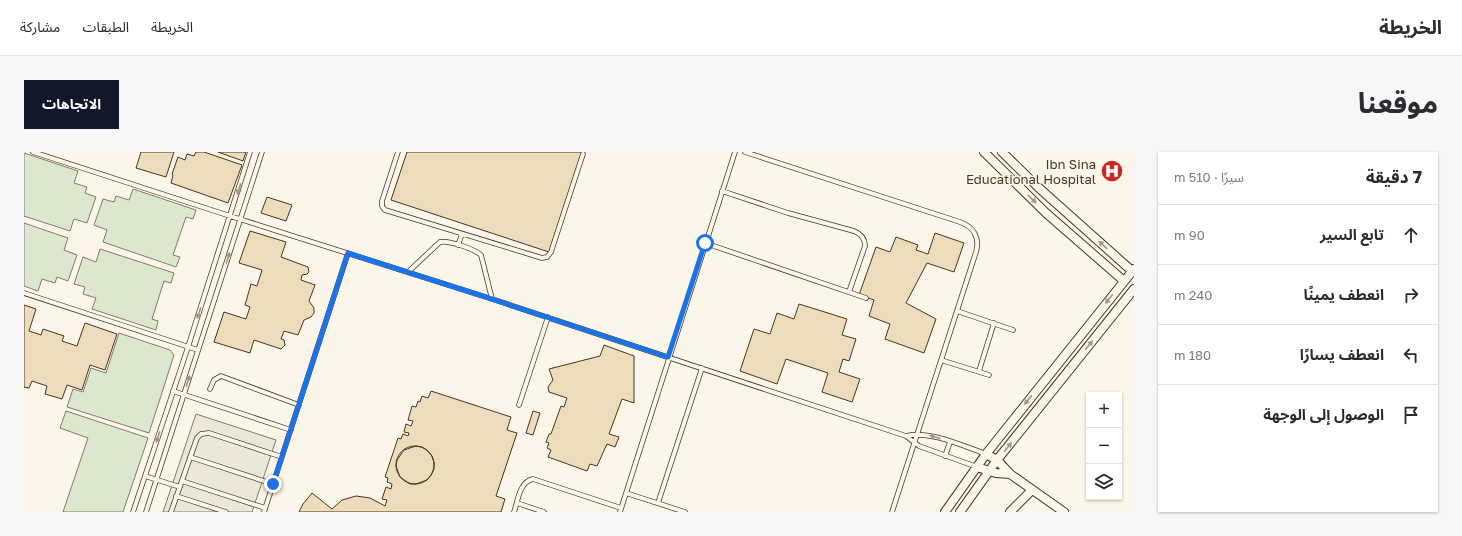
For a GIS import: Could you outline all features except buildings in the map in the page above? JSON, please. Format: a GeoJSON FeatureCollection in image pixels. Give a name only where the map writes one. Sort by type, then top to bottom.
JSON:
{"type":"FeatureCollection","features":[{"type":"Feature","properties":{"kind":"street"},"geometry":{"type":"LineString","coordinates":[[984,152],[1046,213],[1124,282]]}},
{"type":"Feature","properties":{"kind":"street"},"geometry":{"type":"LineString","coordinates":[[945,512],[986,454],[1133,270],[1034,183],[1002,152]]}},
{"type":"Feature","properties":{"kind":"street"},"geometry":{"type":"LineString","coordinates":[[960,512],[997,460],[1134,289]]}},
{"type":"Feature","properties":{"kind":"street"},"geometry":{"type":"LineString","coordinates":[[986,454],[997,460],[1010,474],[1064,512]]}},
{"type":"Feature","properties":{"kind":"street"},"geometry":{"type":"LineString","coordinates":[[976,467],[989,472],[1010,474]]}},
{"type":"Feature","properties":{"kind":"street"},"geometry":{"type":"LineString","coordinates":[[1010,512],[1032,490]]}},
{"type":"Feature","properties":{"kind":"lane"},"geometry":{"type":"LineString","coordinates":[[33,152],[240,220],[548,317],[906,436],[915,443],[976,467]]}},
{"type":"Feature","properties":{"kind":"lane"},"geometry":{"type":"LineString","coordinates":[[133,512],[174,391],[250,152]]}},
{"type":"Feature","properties":{"kind":"lane"},"geometry":{"type":"LineString","coordinates":[[146,512],[262,152]]}},
{"type":"Feature","properties":{"kind":"lane"},"geometry":{"type":"LineString","coordinates":[[398,152],[382,198],[383,208],[390,212],[539,258],[547,256],[552,249],[583,154]]}},
{"type":"Feature","properties":{"kind":"lane"},"geometry":{"type":"LineString","coordinates":[[514,512],[524,484],[533,479],[620,510],[735,152]]}},
{"type":"Feature","properties":{"kind":"lane"},"geometry":{"type":"LineString","coordinates":[[745,152],[960,222],[971,228],[977,239],[978,246],[892,512]]}},
{"type":"Feature","properties":{"kind":"lane"},"geometry":{"type":"LineString","coordinates":[[722,191],[788,213],[860,234],[864,240],[864,246],[849,292]]}},
{"type":"Feature","properties":{"kind":"lane"},"geometry":{"type":"LineString","coordinates":[[458,245],[462,234]]}},
{"type":"Feature","properties":{"kind":"lane"},"geometry":{"type":"LineString","coordinates":[[408,272],[440,242],[444,241],[458,245],[478,252],[481,255],[492,299]]}},
{"type":"Feature","properties":{"kind":"lane"},"geometry":{"type":"LineString","coordinates":[[705,243],[866,298]]}},
{"type":"Feature","properties":{"kind":"lane"},"geometry":{"type":"LineString","coordinates":[[182,481],[264,510],[348,253]]}},
{"type":"Feature","properties":{"kind":"lane"},"geometry":{"type":"LineString","coordinates":[[24,293],[198,350]]}},
{"type":"Feature","properties":{"kind":"lane"},"geometry":{"type":"LineString","coordinates":[[957,310],[1013,330]]}},
{"type":"Feature","properties":{"kind":"lane"},"geometry":{"type":"LineString","coordinates":[[519,405],[548,317]]}},
{"type":"Feature","properties":{"kind":"lane"},"geometry":{"type":"LineString","coordinates":[[979,371],[994,323]]}},
{"type":"Feature","properties":{"kind":"lane"},"geometry":{"type":"LineString","coordinates":[[941,360],[989,375]]}},
{"type":"Feature","properties":{"kind":"lane"},"geometry":{"type":"LineString","coordinates":[[658,503],[702,368]]}},
{"type":"Feature","properties":{"kind":"lane"},"geometry":{"type":"LineString","coordinates":[[210,389],[216,378],[224,376],[299,404]]}},
{"type":"Feature","properties":{"kind":"lane"},"geometry":{"type":"LineString","coordinates":[[174,391],[291,430]]}},
{"type":"Feature","properties":{"kind":"lane"},"geometry":{"type":"LineString","coordinates":[[171,512],[197,438],[201,434],[207,433],[282,457]]}},
{"type":"Feature","properties":{"kind":"lane"},"geometry":{"type":"LineString","coordinates":[[906,436],[917,434],[928,435],[986,454]]}},
{"type":"Feature","properties":{"kind":"lane"},"geometry":{"type":"LineString","coordinates":[[945,456],[950,442]]}},
{"type":"Feature","properties":{"kind":"lane"},"geometry":{"type":"LineString","coordinates":[[190,457],[273,484]]}},
{"type":"Feature","properties":{"kind":"lane"},"geometry":{"type":"LineString","coordinates":[[145,476],[180,487]]}},
{"type":"Feature","properties":{"kind":"lane"},"geometry":{"type":"LineString","coordinates":[[626,493],[685,512]]}},
{"type":"Feature","properties":{"kind":"lane"},"geometry":{"type":"LineString","coordinates":[[176,496],[226,512]]}},
{"type":"Feature","properties":{"kind":"lane"},"geometry":{"type":"LineString","coordinates":[[517,503],[544,512]]}},
{"type":"Feature","properties":{"kind":"green space"},"geometry":{"type":"Polygon","coordinates":[[[24,153],[78,171],[74,183],[87,187],[85,193],[96,197],[87,223],[74,219],[70,231],[24,216],[24,153]]]}},
{"type":"Feature","properties":{"kind":"green space"},"geometry":{"type":"Polygon","coordinates":[[[133,189],[196,210],[193,219],[186,217],[173,255],[180,257],[176,267],[103,242],[107,230],[94,225],[103,199],[114,202],[116,196],[129,200],[133,189]]]}},
{"type":"Feature","properties":{"kind":"green space"},"geometry":{"type":"Polygon","coordinates":[[[24,223],[68,238],[64,250],[77,255],[68,281],[57,277],[55,283],[42,279],[38,291],[24,286],[24,223]]]}},
{"type":"Feature","properties":{"kind":"green space"},"geometry":{"type":"Polygon","coordinates":[[[100,249],[174,273],[171,283],[164,281],[152,319],[158,321],[156,330],[92,309],[96,298],[83,294],[85,287],[74,284],[83,257],[96,262],[100,249]]]}},
{"type":"Feature","properties":{"kind":"green space"},"geometry":{"type":"Polygon","coordinates":[[[119,333],[170,350],[174,355],[149,433],[67,407],[73,389],[83,392],[91,368],[106,373],[119,333]]]}},
{"type":"Feature","properties":{"kind":"green space"},"geometry":{"type":"Polygon","coordinates":[[[66,411],[148,438],[123,512],[63,512],[88,438],[60,428],[66,411]]]}},
{"type":"Feature","properties":{"kind":"shaded area"},"geometry":{"type":"Polygon","coordinates":[[[196,414],[276,440],[252,512],[163,512],[196,414]]]}},
{"type":"Feature","properties":{"kind":"place","name":"Ibn Sina Educational Hospital"},"geometry":{"type":"Point","coordinates":[1112,171]}},
{"type":"Feature","properties":{"kind":"route"},"geometry":{"type":"LineString","coordinates":[[273,484],[348,253],[668,357],[705,243]]}}]}
